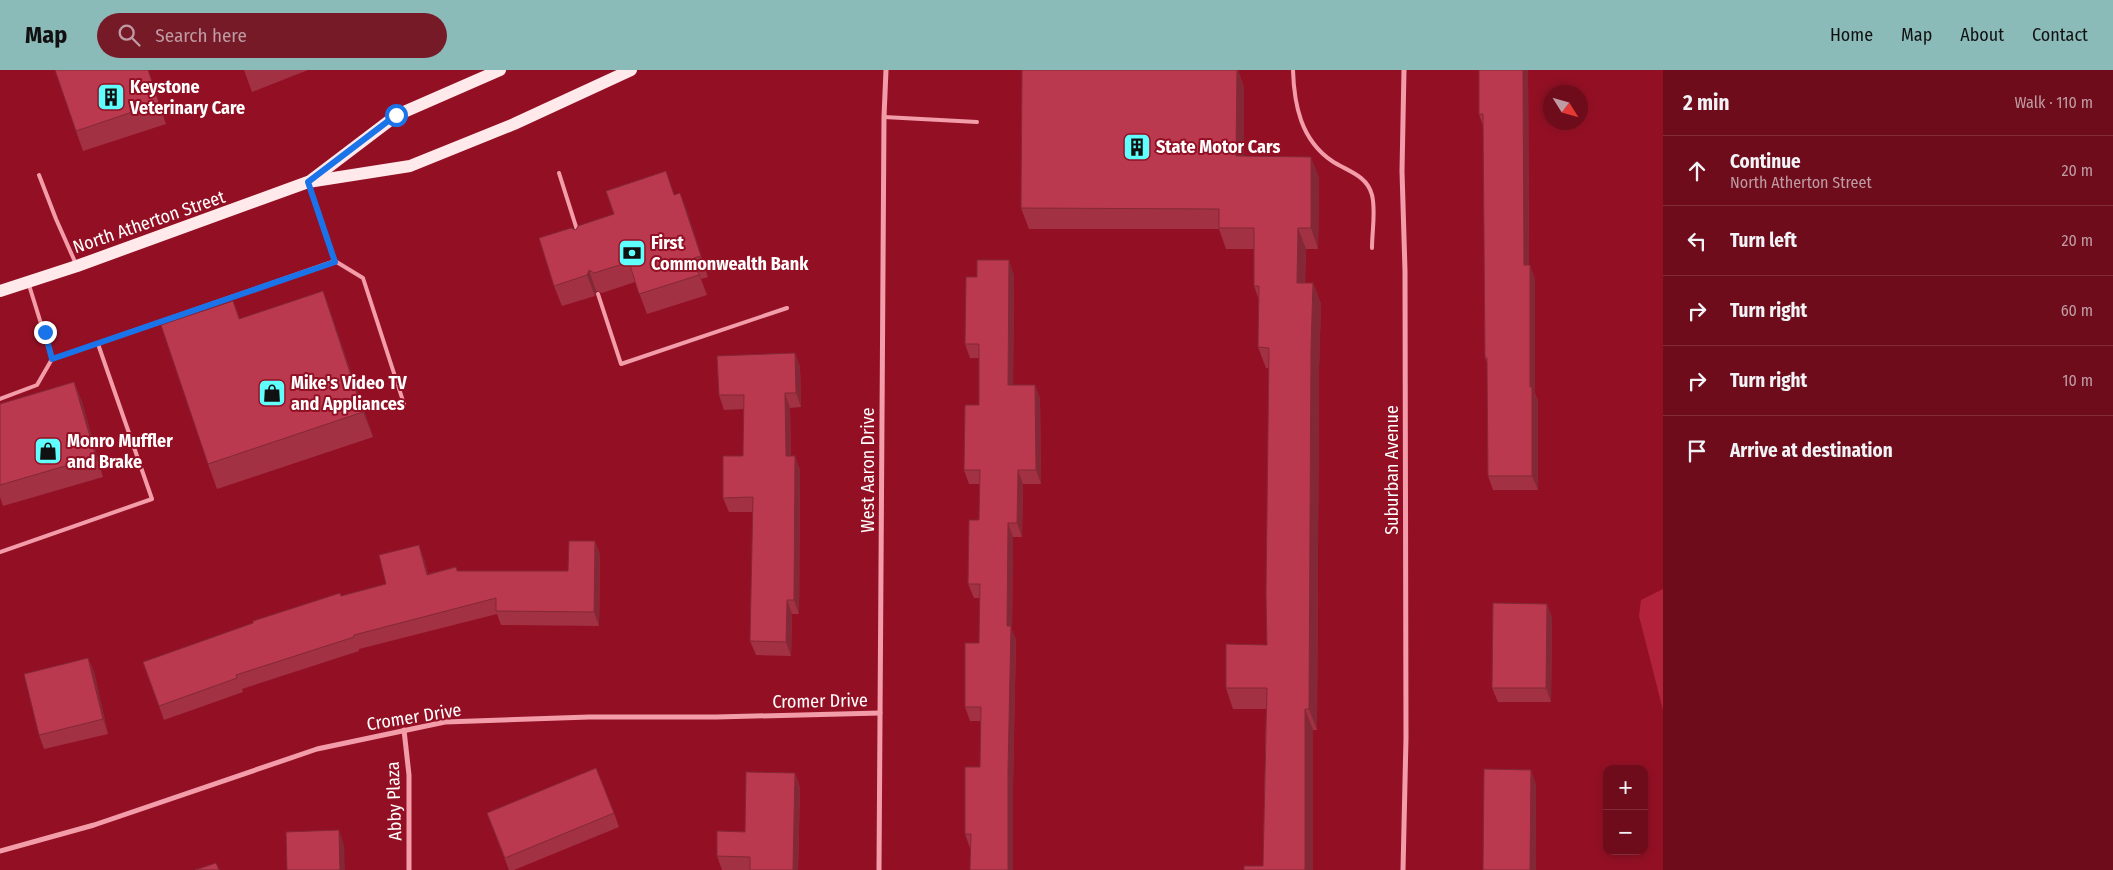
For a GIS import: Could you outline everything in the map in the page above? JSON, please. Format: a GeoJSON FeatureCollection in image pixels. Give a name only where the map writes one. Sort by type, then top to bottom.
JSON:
{"type":"FeatureCollection","features":[{"type":"Feature","properties":{"kind":"main road","name":"North Atherton Street"},"geometry":{"type":"LineString","coordinates":[[308,182],[396,115],[500,70]]}},
{"type":"Feature","properties":{"kind":"main road","name":"North Atherton Street"},"geometry":{"type":"LineString","coordinates":[[0,291],[77,266],[308,182],[410,166],[514,124],[631,70]]}},
{"type":"Feature","properties":{"kind":"street","name":"West Aaron Drive"},"geometry":{"type":"LineString","coordinates":[[879,870],[884,117],[886,70]]}},
{"type":"Feature","properties":{"kind":"street","name":"Suburban Avenue"},"geometry":{"type":"LineString","coordinates":[[1403,870],[1406,738],[1405,271],[1402,171],[1404,70]]}},
{"type":"Feature","properties":{"kind":"street","name":"Cromer Drive"},"geometry":{"type":"LineString","coordinates":[[0,852],[94,825],[317,749],[445,722],[589,717],[716,717],[880,713]]}},
{"type":"Feature","properties":{"kind":"street","name":"Abby Plaza"},"geometry":{"type":"LineString","coordinates":[[404,730],[409,775],[409,870]]}},
{"type":"Feature","properties":{"kind":"lane"},"geometry":{"type":"LineString","coordinates":[[1294,70],[1294,94],[1299,119],[1314,144],[1332,161],[1365,181],[1372,194],[1372,248]]}},
{"type":"Feature","properties":{"kind":"lane"},"geometry":{"type":"LineString","coordinates":[[884,117],[977,122]]}},
{"type":"Feature","properties":{"kind":"lane"},"geometry":{"type":"LineString","coordinates":[[559,173],[579,238]]}},
{"type":"Feature","properties":{"kind":"lane"},"geometry":{"type":"LineString","coordinates":[[39,175],[56,220],[77,266]]}},
{"type":"Feature","properties":{"kind":"lane"},"geometry":{"type":"LineString","coordinates":[[308,182],[335,262],[363,278],[404,404]]}},
{"type":"Feature","properties":{"kind":"lane"},"geometry":{"type":"LineString","coordinates":[[0,399],[37,385],[52,359],[335,262]]}},
{"type":"Feature","properties":{"kind":"lane"},"geometry":{"type":"LineString","coordinates":[[28,281],[52,359]]}},
{"type":"Feature","properties":{"kind":"lane"},"geometry":{"type":"LineString","coordinates":[[598,294],[621,364],[786,308]]}},
{"type":"Feature","properties":{"kind":"lane"},"geometry":{"type":"LineString","coordinates":[[0,552],[152,499],[98,344]]}},
{"type":"Feature","properties":{"kind":"shaded area"},"geometry":{"type":"Polygon","coordinates":[[[1663,589],[1663,710],[1639,616],[1641,600],[1663,589]]]}},
{"type":"Feature","properties":{"kind":"building","name":"Keystone Veterinary Care"},"geometry":{"type":"Polygon","coordinates":[[[55,70],[148,70],[159,103],[76,131],[55,70]]]}},
{"type":"Feature","properties":{"kind":"building"},"geometry":{"type":"Polygon","coordinates":[[[1022,70],[1237,70],[1236,156],[1311,157],[1311,228],[1298,228],[1297,283],[1313,283],[1309,709],[1305,709],[1305,870],[1244,870],[1244,866],[1263,866],[1267,688],[1226,688],[1226,644],[1267,645],[1269,348],[1258,347],[1259,286],[1254,286],[1254,228],[1219,228],[1219,209],[1021,208],[1022,70]]]}},
{"type":"Feature","properties":{"kind":"building"},"geometry":{"type":"Polygon","coordinates":[[[1479,70],[1523,70],[1524,265],[1530,265],[1532,476],[1488,476],[1483,114],[1479,114],[1479,70]]]}},
{"type":"Feature","properties":{"kind":"building","name":"First Commonwealth Bank"},"geometry":{"type":"Polygon","coordinates":[[[666,171],[674,195],[680,193],[701,256],[694,258],[699,275],[639,294],[629,262],[594,273],[589,270],[587,275],[554,286],[539,238],[571,228],[576,230],[578,226],[614,214],[606,191],[666,171]]]}},
{"type":"Feature","properties":{"kind":"building"},"geometry":{"type":"Polygon","coordinates":[[[977,260],[1009,260],[1008,385],[1035,385],[1036,470],[1018,470],[1017,523],[1008,523],[1007,626],[1011,626],[1008,870],[970,870],[971,834],[965,834],[965,767],[980,767],[981,707],[965,707],[965,643],[979,643],[980,584],[968,584],[969,520],[979,520],[980,470],[964,470],[965,405],[979,405],[979,344],[965,344],[966,277],[977,277],[977,260]]]}},
{"type":"Feature","properties":{"kind":"building","name":"Mike's Video TV and Appliances"},"geometry":{"type":"Polygon","coordinates":[[[323,291],[363,412],[208,464],[161,325],[233,301],[239,319],[323,291]]]}},
{"type":"Feature","properties":{"kind":"building"},"geometry":{"type":"Polygon","coordinates":[[[795,353],[796,393],[785,393],[786,456],[795,456],[794,600],[787,600],[786,642],[750,641],[753,497],[723,498],[723,456],[743,456],[744,395],[719,395],[717,356],[795,353]]]}},
{"type":"Feature","properties":{"kind":"building","name":"Monro Muffler and Brake"},"geometry":{"type":"Polygon","coordinates":[[[74,382],[96,457],[0,485],[0,404],[74,382]]]}},
{"type":"Feature","properties":{"kind":"building"},"geometry":{"type":"Polygon","coordinates":[[[569,541],[595,541],[594,612],[496,611],[496,598],[354,635],[354,637],[236,675],[237,678],[159,706],[143,662],[253,623],[253,621],[340,593],[341,596],[386,584],[379,555],[419,545],[427,575],[456,567],[457,571],[568,571],[569,541]]]}},
{"type":"Feature","properties":{"kind":"building"},"geometry":{"type":"Polygon","coordinates":[[[1493,603],[1547,604],[1546,688],[1492,688],[1493,603]]]}},
{"type":"Feature","properties":{"kind":"building"},"geometry":{"type":"Polygon","coordinates":[[[88,658],[103,719],[39,735],[24,674],[88,658]]]}},
{"type":"Feature","properties":{"kind":"building"},"geometry":{"type":"Polygon","coordinates":[[[596,768],[614,813],[505,858],[487,813],[596,768]]]}},
{"type":"Feature","properties":{"kind":"building"},"geometry":{"type":"Polygon","coordinates":[[[1484,769],[1531,770],[1530,870],[1483,870],[1484,769]]]}},
{"type":"Feature","properties":{"kind":"building"},"geometry":{"type":"Polygon","coordinates":[[[746,772],[795,773],[793,870],[750,870],[750,857],[717,856],[717,831],[745,832],[746,772]]]}},
{"type":"Feature","properties":{"kind":"building"},"geometry":{"type":"Polygon","coordinates":[[[339,830],[340,870],[287,870],[286,832],[339,830]]]}},
{"type":"Feature","properties":{"kind":"building"},"geometry":{"type":"Polygon","coordinates":[[[216,863],[219,870],[195,870],[216,863]]]}},
{"type":"Feature","properties":{"kind":"place","name":"Keystone Veterinary Care"},"geometry":{"type":"Point","coordinates":[111,97]}},
{"type":"Feature","properties":{"kind":"place","name":"State Motor Cars"},"geometry":{"type":"Point","coordinates":[1137,147]}},
{"type":"Feature","properties":{"kind":"place","name":"First Commonwealth Bank"},"geometry":{"type":"Point","coordinates":[632,253]}},
{"type":"Feature","properties":{"kind":"place","name":"Mike's Video TV and Appliances"},"geometry":{"type":"Point","coordinates":[272,393]}},
{"type":"Feature","properties":{"kind":"place","name":"Monro Muffler and Brake"},"geometry":{"type":"Point","coordinates":[48,451]}},
{"type":"Feature","properties":{"kind":"route"},"geometry":{"type":"LineString","coordinates":[[45,332],[52,359],[335,262],[308,182],[396,115]]}}]}
